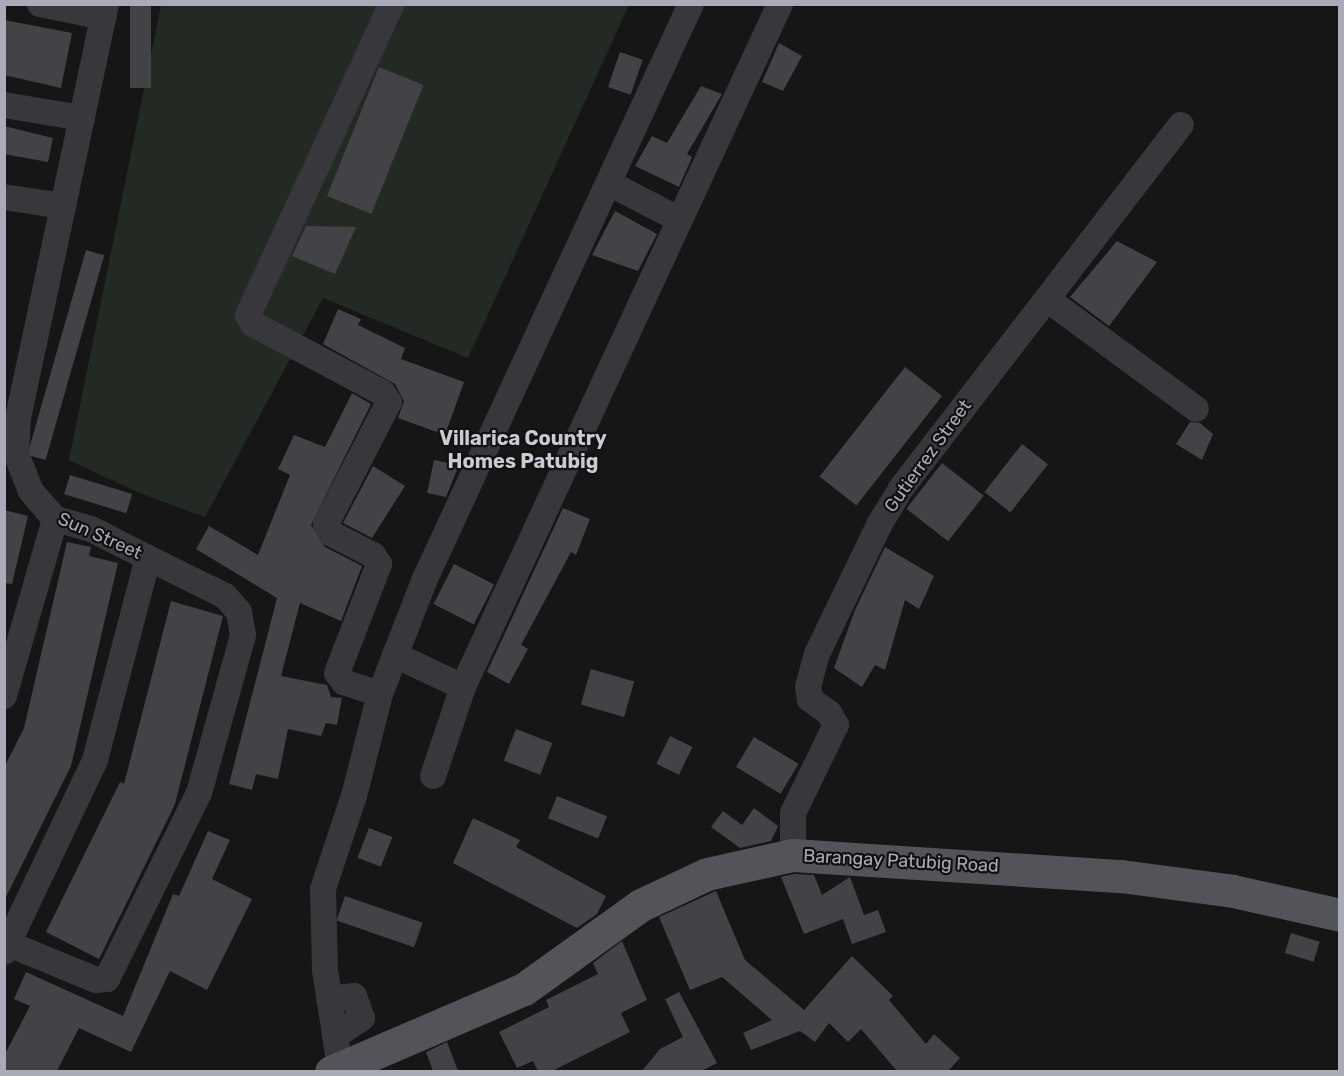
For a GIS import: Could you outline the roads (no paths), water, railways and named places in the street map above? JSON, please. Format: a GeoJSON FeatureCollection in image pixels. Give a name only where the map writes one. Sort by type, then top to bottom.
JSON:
{"type":"FeatureCollection","features":[{"type":"Feature","properties":{"kind":"main road","name":"Barangay Patubig Road"},"geometry":{"type":"LineString","coordinates":[[349,1061],[524,989],[641,904],[707,874],[793,855],[1121,876],[1233,891],[1340,915]]}},
{"type":"Feature","properties":{"kind":"street"},"geometry":{"type":"LineString","coordinates":[[39,4],[105,11]]}},
{"type":"Feature","properties":{"kind":"street"},"geometry":{"type":"LineString","coordinates":[[380,694],[344,682],[337,673],[379,564],[373,555],[332,534],[326,524],[389,402],[383,393],[253,324],[248,315],[392,4]]}},
{"type":"Feature","properties":{"kind":"street"},"geometry":{"type":"LineString","coordinates":[[349,1061],[329,999],[322,889],[354,796],[380,694],[424,581],[691,4]]}},
{"type":"Feature","properties":{"kind":"street"},"geometry":{"type":"LineString","coordinates":[[433,776],[463,687],[780,4]]}},
{"type":"Feature","properties":{"kind":"street","name":"Sun Street"},"geometry":{"type":"LineString","coordinates":[[6,946],[95,760],[148,558],[91,529],[55,519],[31,491],[14,479],[16,454],[11,416],[63,206],[105,11]]}},
{"type":"Feature","properties":{"kind":"street"},"geometry":{"type":"LineString","coordinates":[[4,105],[82,118]]}},
{"type":"Feature","properties":{"kind":"street","name":"Gutierrez Street"},"geometry":{"type":"LineString","coordinates":[[793,855],[793,813],[836,724],[834,718],[808,693],[817,654],[879,525],[902,487],[1181,125]]}},
{"type":"Feature","properties":{"kind":"street"},"geometry":{"type":"LineString","coordinates":[[609,183],[680,220]]}},
{"type":"Feature","properties":{"kind":"street"},"geometry":{"type":"LineString","coordinates":[[4,197],[63,206]]}},
{"type":"Feature","properties":{"kind":"street"},"geometry":{"type":"LineString","coordinates":[[1047,299],[1196,409]]}},
{"type":"Feature","properties":{"kind":"street"},"geometry":{"type":"LineString","coordinates":[[4,696],[55,519]]}},
{"type":"Feature","properties":{"kind":"street"},"geometry":{"type":"LineString","coordinates":[[6,946],[96,980],[107,979],[199,793],[243,635],[239,612],[225,596],[148,558]]}},
{"type":"Feature","properties":{"kind":"street"},"geometry":{"type":"LineString","coordinates":[[395,655],[463,687]]}},
{"type":"Feature","properties":{"kind":"district","name":"Villarica Country Homes Patubig"},"geometry":{"type":"Point","coordinates":[523,450]}}]}
